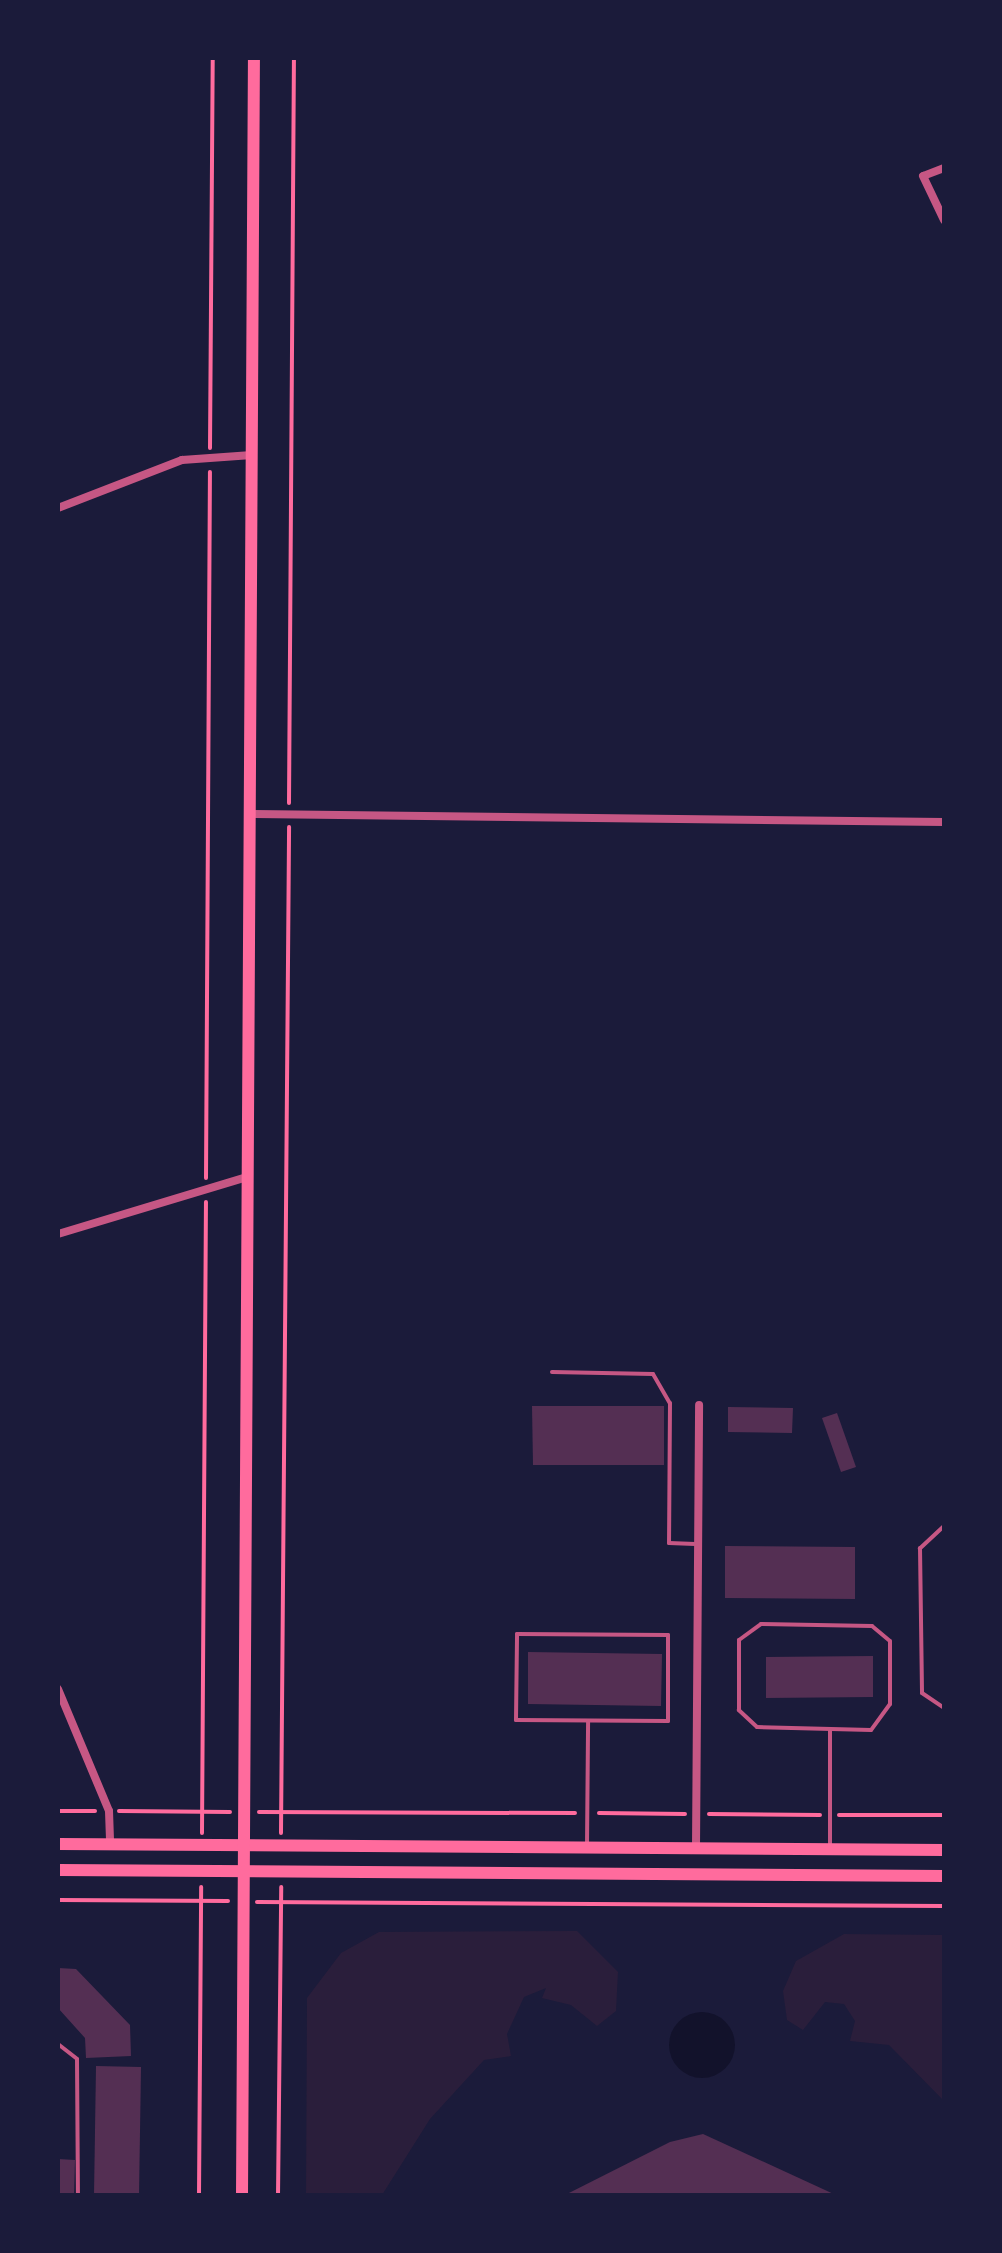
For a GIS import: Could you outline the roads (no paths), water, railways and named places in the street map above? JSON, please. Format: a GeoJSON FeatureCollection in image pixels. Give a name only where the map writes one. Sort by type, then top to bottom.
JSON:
{"type":"FeatureCollection","features":[{"type":"Feature","properties":{"kind":"main road"},"geometry":{"type":"LineString","coordinates":[[242,2196],[254,58]]}},
{"type":"Feature","properties":{"kind":"main road"},"geometry":{"type":"LineString","coordinates":[[58,1844],[944,1850]]}},
{"type":"Feature","properties":{"kind":"main road"},"geometry":{"type":"LineString","coordinates":[[58,1870],[944,1876]]}},
{"type":"Feature","properties":{"kind":"street"},"geometry":{"type":"LineString","coordinates":[[944,168],[923,176],[944,220]]}},
{"type":"Feature","properties":{"kind":"street"},"geometry":{"type":"LineString","coordinates":[[58,508],[210,457],[252,455]]}},
{"type":"Feature","properties":{"kind":"street"},"geometry":{"type":"LineString","coordinates":[[249,814],[944,822]]}},
{"type":"Feature","properties":{"kind":"street"},"geometry":{"type":"LineString","coordinates":[[58,1234],[247,1177]]}},
{"type":"Feature","properties":{"kind":"street"},"geometry":{"type":"LineString","coordinates":[[696,1848],[699,1406]]}},
{"type":"Feature","properties":{"kind":"street"},"geometry":{"type":"LineString","coordinates":[[58,1689],[109,1811],[110,1844]]}},
{"type":"Feature","properties":{"kind":"lane"},"geometry":{"type":"LineString","coordinates":[[552,1372],[653,1374],[670,1404],[668,1542],[698,1544]]}},
{"type":"Feature","properties":{"kind":"lane"},"geometry":{"type":"LineString","coordinates":[[944,1526],[920,1548],[922,1693],[944,1708]]}},
{"type":"Feature","properties":{"kind":"lane"},"geometry":{"type":"LineString","coordinates":[[761,1624],[872,1626],[890,1641],[890,1704],[871,1730],[830,1730],[757,1728],[739,1710],[739,1640],[761,1624]]}},
{"type":"Feature","properties":{"kind":"lane"},"geometry":{"type":"LineString","coordinates":[[517,1634],[668,1636],[668,1721],[588,1721],[516,1720],[517,1634]]}},
{"type":"Feature","properties":{"kind":"lane"},"geometry":{"type":"LineString","coordinates":[[587,1848],[588,1721]]}},
{"type":"Feature","properties":{"kind":"lane"},"geometry":{"type":"LineString","coordinates":[[830,1730],[830,1849]]}},
{"type":"Feature","properties":{"kind":"lane"},"geometry":{"type":"LineString","coordinates":[[58,2044],[77,2059],[78,2196]]}}]}
